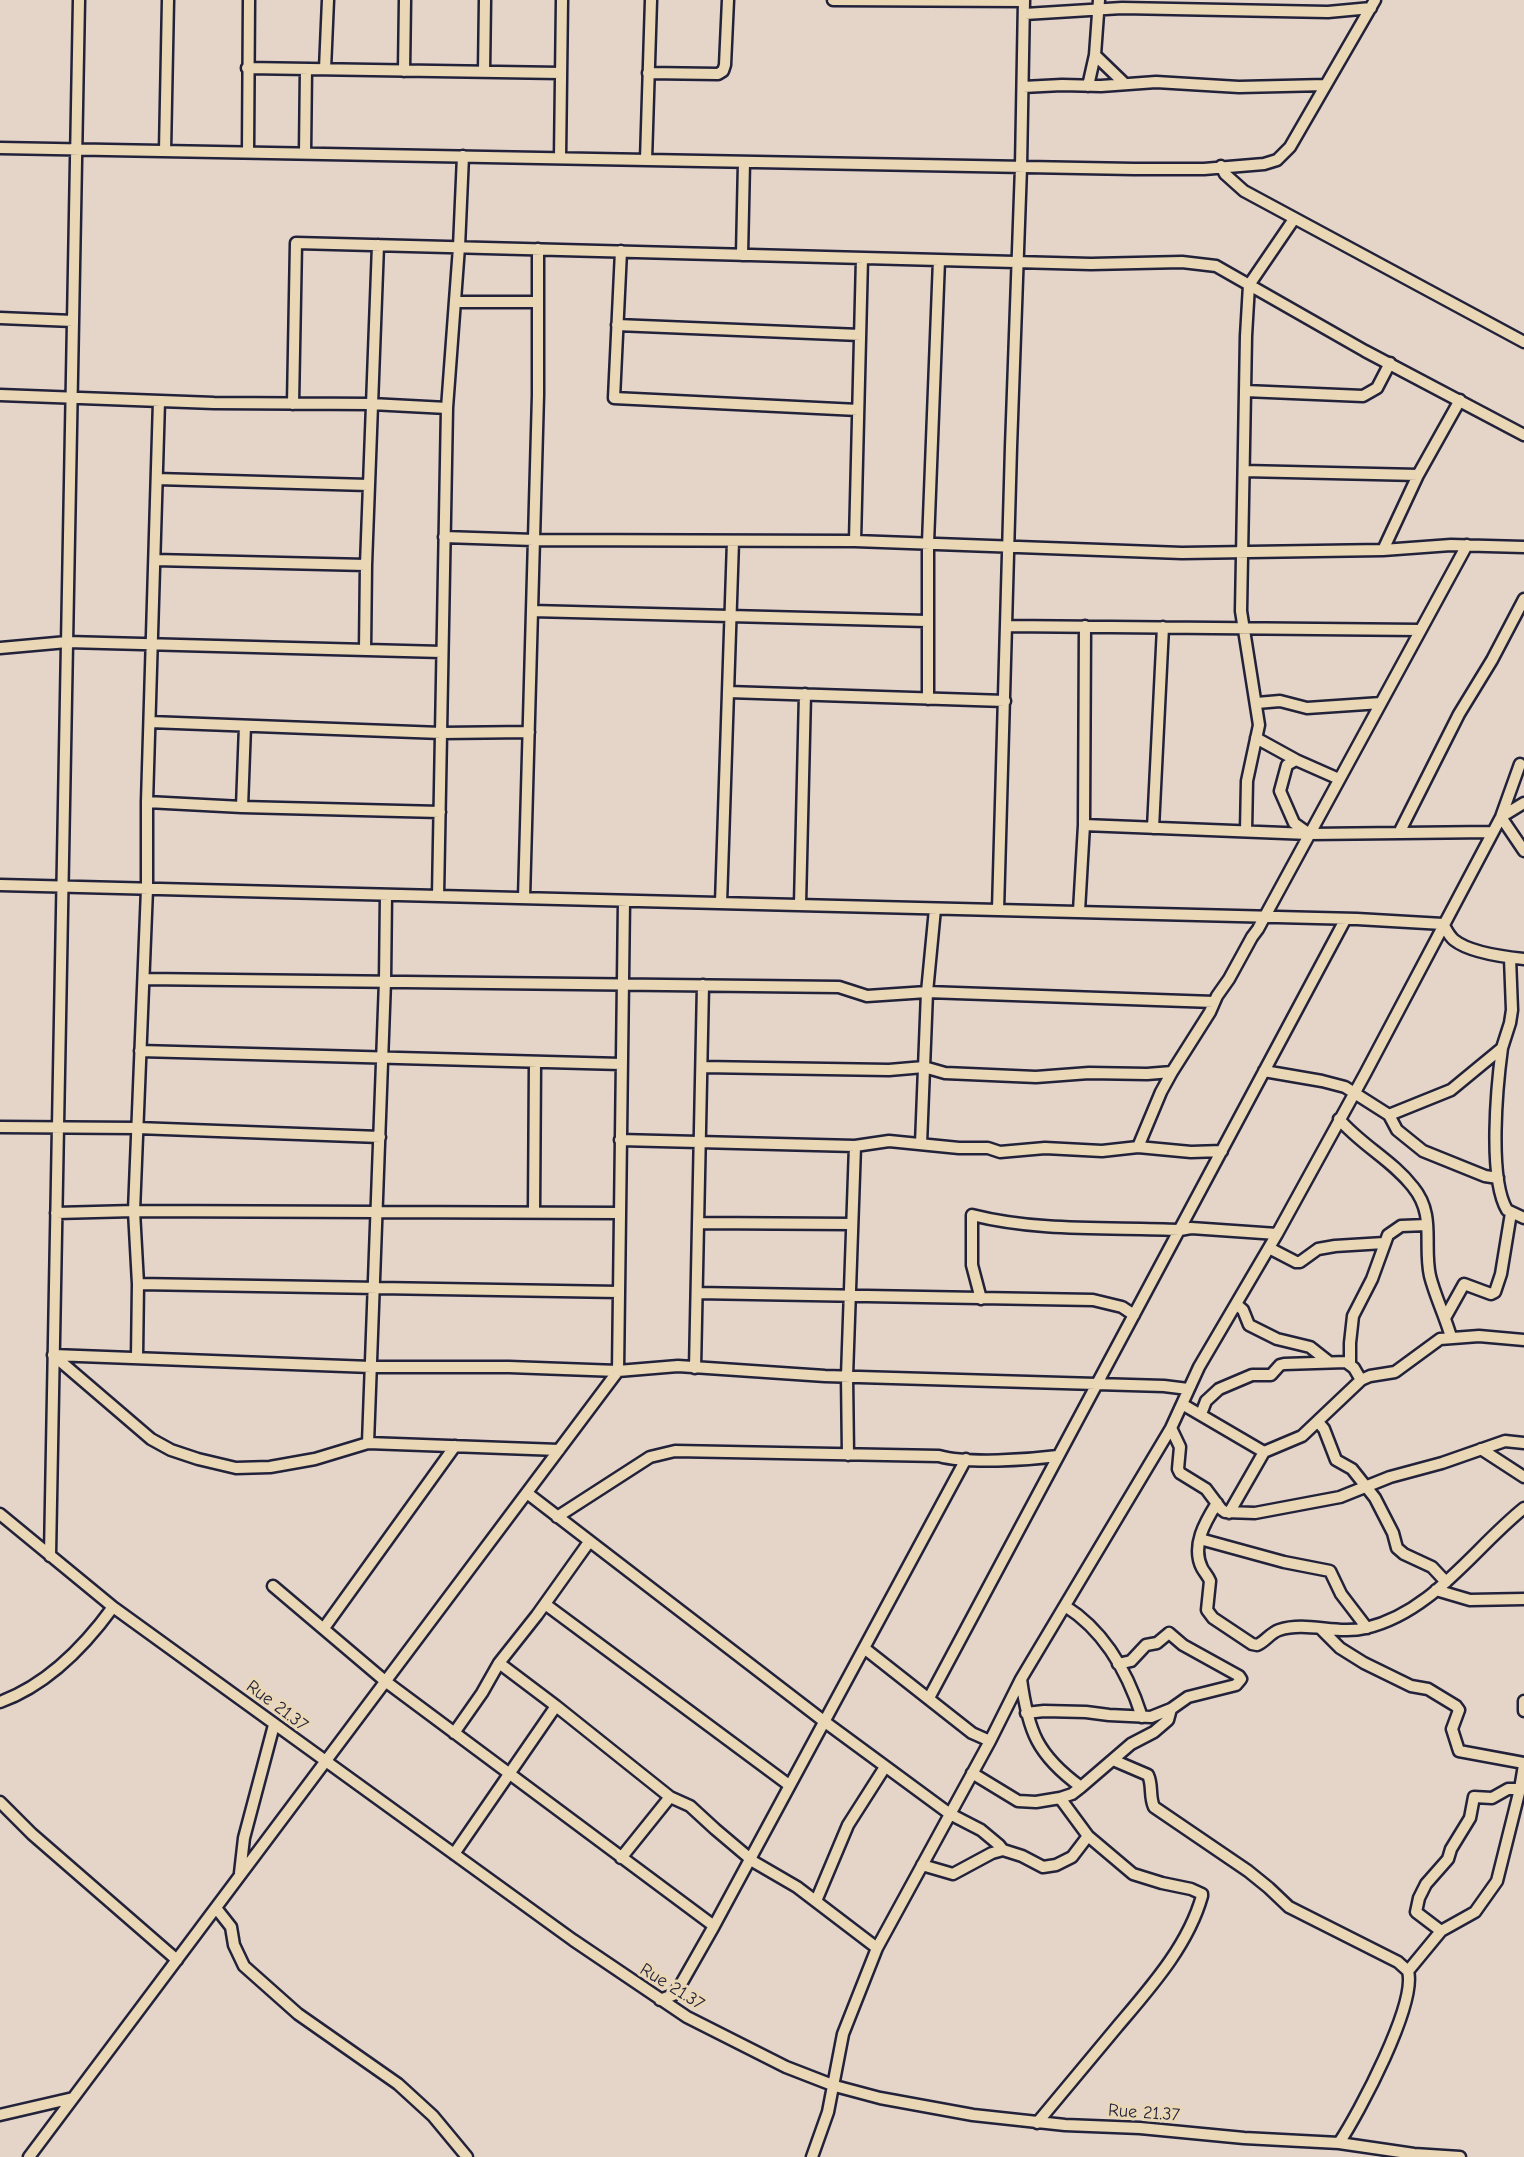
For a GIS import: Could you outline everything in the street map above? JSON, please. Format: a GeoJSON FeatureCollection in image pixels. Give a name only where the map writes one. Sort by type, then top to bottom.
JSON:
{"type":"FeatureCollection","features":[{"type":"Feature","properties":{"kind":"street"},"geometry":{"type":"LineString","coordinates":[[50,1556],[79,0]]}},
{"type":"Feature","properties":{"kind":"street"},"geometry":{"type":"LineString","coordinates":[[165,151],[168,0]]}},
{"type":"Feature","properties":{"kind":"street"},"geometry":{"type":"LineString","coordinates":[[248,152],[249,0]]}},
{"type":"Feature","properties":{"kind":"street"},"geometry":{"type":"LineString","coordinates":[[325,69],[328,0]]}},
{"type":"Feature","properties":{"kind":"street"},"geometry":{"type":"LineString","coordinates":[[404,71],[405,0]]}},
{"type":"Feature","properties":{"kind":"street"},"geometry":{"type":"LineString","coordinates":[[484,72],[485,0]]}},
{"type":"Feature","properties":{"kind":"street"},"geometry":{"type":"LineString","coordinates":[[560,158],[562,0]]}},
{"type":"Feature","properties":{"kind":"street"},"geometry":{"type":"LineString","coordinates":[[646,160],[651,0]]}},
{"type":"Feature","properties":{"kind":"street"},"geometry":{"type":"LineString","coordinates":[[648,73],[718,74],[723,71],[728,0]]}},
{"type":"Feature","properties":{"kind":"street"},"geometry":{"type":"LineString","coordinates":[[833,0],[1024,1],[998,910]]}},
{"type":"Feature","properties":{"kind":"street"},"geometry":{"type":"LineString","coordinates":[[0,148],[1021,167],[1204,169],[1264,164],[1277,160],[1290,147],[1373,4]]}},
{"type":"Feature","properties":{"kind":"street"},"geometry":{"type":"LineString","coordinates":[[1025,14],[1056,14],[1099,5],[1290,5],[1328,12],[1373,4]]}},
{"type":"Feature","properties":{"kind":"street"},"geometry":{"type":"LineString","coordinates":[[1088,86],[1095,56],[1099,5]]}},
{"type":"Feature","properties":{"kind":"street"},"geometry":{"type":"LineString","coordinates":[[1095,56],[1125,84]]}},
{"type":"Feature","properties":{"kind":"street"},"geometry":{"type":"LineString","coordinates":[[247,68],[560,73]]}},
{"type":"Feature","properties":{"kind":"street"},"geometry":{"type":"LineString","coordinates":[[305,153],[306,69]]}},
{"type":"Feature","properties":{"kind":"street"},"geometry":{"type":"LineString","coordinates":[[1023,87],[1175,82],[1273,88],[1326,85]]}},
{"type":"Feature","properties":{"kind":"street"},"geometry":{"type":"LineString","coordinates":[[438,896],[447,408],[463,156]]}},
{"type":"Feature","properties":{"kind":"street"},"geometry":{"type":"LineString","coordinates":[[742,255],[744,162]]}},
{"type":"Feature","properties":{"kind":"street"},"geometry":{"type":"LineString","coordinates":[[1221,166],[1225,174],[1244,191],[1524,342]]}},
{"type":"Feature","properties":{"kind":"street"},"geometry":{"type":"LineString","coordinates":[[1246,831],[1247,781],[1259,725],[1241,611],[1245,391],[1250,285],[1294,219]]}},
{"type":"Feature","properties":{"kind":"street"},"geometry":{"type":"LineString","coordinates":[[293,404],[296,243],[1091,264],[1182,262],[1216,266],[1524,435]]}},
{"type":"Feature","properties":{"kind":"street"},"geometry":{"type":"LineString","coordinates":[[365,650],[368,485],[378,245]]}},
{"type":"Feature","properties":{"kind":"street"},"geometry":{"type":"LineString","coordinates":[[524,898],[538,395],[538,249]]}},
{"type":"Feature","properties":{"kind":"street"},"geometry":{"type":"LineString","coordinates":[[621,251],[614,398],[858,410]]}},
{"type":"Feature","properties":{"kind":"street"},"geometry":{"type":"LineString","coordinates":[[855,541],[862,258]]}},
{"type":"Feature","properties":{"kind":"street"},"geometry":{"type":"LineString","coordinates":[[928,699],[928,543],[939,260]]}},
{"type":"Feature","properties":{"kind":"street"},"geometry":{"type":"LineString","coordinates":[[455,302],[538,302]]}},
{"type":"Feature","properties":{"kind":"street"},"geometry":{"type":"LineString","coordinates":[[0,318],[73,321]]}},
{"type":"Feature","properties":{"kind":"street"},"geometry":{"type":"LineString","coordinates":[[617,325],[860,334]]}},
{"type":"Feature","properties":{"kind":"street"},"geometry":{"type":"LineString","coordinates":[[1245,391],[1363,396],[1377,388],[1390,363]]}},
{"type":"Feature","properties":{"kind":"street"},"geometry":{"type":"LineString","coordinates":[[0,395],[159,402],[371,404],[447,408]]}},
{"type":"Feature","properties":{"kind":"street"},"geometry":{"type":"LineString","coordinates":[[1383,550],[1418,475],[1460,400]]}},
{"type":"Feature","properties":{"kind":"street"},"geometry":{"type":"LineString","coordinates":[[137,1357],[138,1284],[134,1211],[147,888],[147,802],[159,402]]}},
{"type":"Feature","properties":{"kind":"street"},"geometry":{"type":"LineString","coordinates":[[1244,471],[1418,475]]}},
{"type":"Feature","properties":{"kind":"street"},"geometry":{"type":"LineString","coordinates":[[157,479],[368,485]]}},
{"type":"Feature","properties":{"kind":"street"},"geometry":{"type":"LineString","coordinates":[[444,537],[534,540],[855,541],[1009,545],[1085,550],[1242,553],[1383,550],[1467,545],[1524,548]]}},
{"type":"Feature","properties":{"kind":"street"},"geometry":{"type":"LineString","coordinates":[[722,903],[733,541]]}},
{"type":"Feature","properties":{"kind":"street"},"geometry":{"type":"LineString","coordinates":[[1138,1147],[1157,1100],[1172,1072],[1210,1012],[1264,918],[1467,545]]}},
{"type":"Feature","properties":{"kind":"street"},"geometry":{"type":"LineString","coordinates":[[154,560],[366,565]]}},
{"type":"Feature","properties":{"kind":"street"},"geometry":{"type":"LineString","coordinates":[[1400,831],[1459,714],[1492,660],[1524,599]]}},
{"type":"Feature","properties":{"kind":"street"},"geometry":{"type":"LineString","coordinates":[[532,611],[927,621]]}},
{"type":"Feature","properties":{"kind":"street"},"geometry":{"type":"LineString","coordinates":[[1007,626],[1420,630]]}},
{"type":"Feature","properties":{"kind":"street"},"geometry":{"type":"LineString","coordinates":[[1079,911],[1084,825],[1085,626]]}},
{"type":"Feature","properties":{"kind":"street"},"geometry":{"type":"LineString","coordinates":[[1153,828],[1163,627]]}},
{"type":"Feature","properties":{"kind":"street"},"geometry":{"type":"LineString","coordinates":[[0,648],[67,642],[442,652]]}},
{"type":"Feature","properties":{"kind":"street"},"geometry":{"type":"LineString","coordinates":[[728,692],[1005,701]]}},
{"type":"Feature","properties":{"kind":"street"},"geometry":{"type":"LineString","coordinates":[[800,904],[806,694]]}},
{"type":"Feature","properties":{"kind":"street"},"geometry":{"type":"LineString","coordinates":[[1257,703],[1280,700],[1308,708],[1381,703]]}},
{"type":"Feature","properties":{"kind":"street"},"geometry":{"type":"LineString","coordinates":[[150,722],[441,733],[529,732]]}},
{"type":"Feature","properties":{"kind":"street"},"geometry":{"type":"LineString","coordinates":[[242,807],[245,726]]}},
{"type":"Feature","properties":{"kind":"street"},"geometry":{"type":"LineString","coordinates":[[1256,738],[1296,760],[1339,779]]}},
{"type":"Feature","properties":{"kind":"street"},"geometry":{"type":"LineString","coordinates":[[1296,760],[1287,765],[1280,791],[1294,823],[1309,834]]}},
{"type":"Feature","properties":{"kind":"street"},"geometry":{"type":"LineString","coordinates":[[812,2157],[835,2086],[843,2034],[878,1948],[1021,1679],[1171,1428],[1188,1389],[1277,1234],[1354,1093],[1501,817],[1523,763]]}},
{"type":"Feature","properties":{"kind":"street"},"geometry":{"type":"LineString","coordinates":[[147,802],[440,812]]}},
{"type":"Feature","properties":{"kind":"street"},"geometry":{"type":"LineString","coordinates":[[1501,817],[1524,803]]}},
{"type":"Feature","properties":{"kind":"street"},"geometry":{"type":"LineString","coordinates":[[1501,817],[1524,850]]}},
{"type":"Feature","properties":{"kind":"street"},"geometry":{"type":"LineString","coordinates":[[1084,825],[1309,834],[1400,831],[1437,834],[1492,832]]}},
{"type":"Feature","properties":{"kind":"street"},"geometry":{"type":"LineString","coordinates":[[0,885],[1079,911],[1443,924]]}},
{"type":"Feature","properties":{"kind":"street"},"geometry":{"type":"LineString","coordinates":[[368,1443],[380,1137],[386,895]]}},
{"type":"Feature","properties":{"kind":"street"},"geometry":{"type":"LineString","coordinates":[[29,2157],[618,1371],[624,901]]}},
{"type":"Feature","properties":{"kind":"street"},"geometry":{"type":"LineString","coordinates":[[921,1144],[927,992],[935,909]]}},
{"type":"Feature","properties":{"kind":"street"},"geometry":{"type":"LineString","coordinates":[[929,1698],[1346,920]]}},
{"type":"Feature","properties":{"kind":"street"},"geometry":{"type":"LineString","coordinates":[[1443,924],[1457,942],[1479,951],[1510,958],[1524,958]]}},
{"type":"Feature","properties":{"kind":"street"},"geometry":{"type":"LineString","coordinates":[[1510,958],[1512,1010],[1502,1048],[1496,1102],[1498,1178],[1504,1205],[1511,1213],[1524,1218]]}},
{"type":"Feature","properties":{"kind":"street"},"geometry":{"type":"LineString","coordinates":[[144,979],[839,987],[867,996],[927,992],[1214,1002]]}},
{"type":"Feature","properties":{"kind":"street"},"geometry":{"type":"LineString","coordinates":[[694,1368],[698,1293],[703,985]]}},
{"type":"Feature","properties":{"kind":"street"},"geometry":{"type":"LineString","coordinates":[[1389,1115],[1451,1090],[1502,1048]]}},
{"type":"Feature","properties":{"kind":"street"},"geometry":{"type":"LineString","coordinates":[[140,1051],[621,1064]]}},
{"type":"Feature","properties":{"kind":"street"},"geometry":{"type":"LineString","coordinates":[[534,1212],[535,1063]]}},
{"type":"Feature","properties":{"kind":"street"},"geometry":{"type":"LineString","coordinates":[[702,1067],[889,1070],[924,1067],[945,1073],[1036,1077],[1089,1073],[1172,1072]]}},
{"type":"Feature","properties":{"kind":"street"},"geometry":{"type":"LineString","coordinates":[[1264,1071],[1345,1087],[1389,1115],[1397,1130],[1423,1151],[1485,1176],[1498,1178]]}},
{"type":"Feature","properties":{"kind":"street"},"geometry":{"type":"LineString","coordinates":[[1339,1119],[1358,1139],[1414,1187],[1427,1212],[1430,1274],[1451,1337]]}},
{"type":"Feature","properties":{"kind":"street"},"geometry":{"type":"LineString","coordinates":[[0,1127],[137,1128],[380,1137]]}},
{"type":"Feature","properties":{"kind":"street"},"geometry":{"type":"LineString","coordinates":[[621,1140],[855,1146],[889,1142],[988,1148],[1000,1152],[1046,1148],[1102,1151],[1138,1147],[1191,1152],[1222,1151]]}},
{"type":"Feature","properties":{"kind":"street"},"geometry":{"type":"LineString","coordinates":[[848,1455],[847,1376],[855,1146]]}},
{"type":"Feature","properties":{"kind":"street"},"geometry":{"type":"LineString","coordinates":[[56,1213],[134,1211],[620,1213]]}},
{"type":"Feature","properties":{"kind":"street"},"geometry":{"type":"LineString","coordinates":[[1445,1318],[1464,1284],[1491,1294],[1495,1292],[1501,1274],[1511,1213]]}},
{"type":"Feature","properties":{"kind":"street"},"geometry":{"type":"LineString","coordinates":[[981,1299],[972,1265],[972,1215],[1014,1224],[1180,1230],[1191,1228],[1277,1234]]}},
{"type":"Feature","properties":{"kind":"street"},"geometry":{"type":"LineString","coordinates":[[699,1223],[852,1224]]}},
{"type":"Feature","properties":{"kind":"street"},"geometry":{"type":"LineString","coordinates":[[1361,1380],[1350,1364],[1353,1316],[1372,1279],[1384,1243],[1389,1232],[1401,1226],[1427,1225]]}},
{"type":"Feature","properties":{"kind":"street"},"geometry":{"type":"LineString","coordinates":[[1269,1248],[1300,1262],[1318,1249],[1384,1243]]}},
{"type":"Feature","properties":{"kind":"street"},"geometry":{"type":"LineString","coordinates":[[138,1284],[619,1292]]}},
{"type":"Feature","properties":{"kind":"street"},"geometry":{"type":"LineString","coordinates":[[698,1293],[1093,1300],[1122,1307],[1134,1315]]}},
{"type":"Feature","properties":{"kind":"street"},"geometry":{"type":"LineString","coordinates":[[1236,1304],[1243,1310],[1249,1324],[1277,1339],[1310,1347],[1329,1362]]}},
{"type":"Feature","properties":{"kind":"street"},"geometry":{"type":"LineString","coordinates":[[1229,1513],[1264,1452],[1302,1436],[1351,1387],[1361,1380],[1370,1376],[1395,1372],[1440,1339],[1479,1336],[1524,1340]]}},
{"type":"Feature","properties":{"kind":"street"},"geometry":{"type":"LineString","coordinates":[[53,1355],[371,1367],[509,1367],[618,1371],[678,1366],[847,1376],[1164,1386],[1188,1389]]}},
{"type":"Feature","properties":{"kind":"street"},"geometry":{"type":"LineString","coordinates":[[53,1355],[151,1439],[171,1450],[236,1468],[270,1467],[315,1459],[368,1443],[559,1450]]}},
{"type":"Feature","properties":{"kind":"street"},"geometry":{"type":"LineString","coordinates":[[1201,1414],[1206,1401],[1216,1391],[1252,1374],[1271,1375],[1280,1365],[1284,1364],[1329,1362],[1350,1364]]}},
{"type":"Feature","properties":{"kind":"street"},"geometry":{"type":"LineString","coordinates":[[1182,1404],[1264,1452]]}},
{"type":"Feature","properties":{"kind":"street"},"geometry":{"type":"LineString","coordinates":[[1318,1422],[1324,1429],[1336,1460],[1352,1469],[1375,1498],[1393,1533],[1397,1548],[1404,1554],[1432,1567],[1446,1582]]}},
{"type":"Feature","properties":{"kind":"street"},"geometry":{"type":"LineString","coordinates":[[1171,1428],[1180,1447],[1178,1469],[1180,1473],[1206,1489],[1221,1509],[1229,1513],[1255,1513],[1340,1497],[1390,1477],[1442,1463],[1481,1449],[1510,1441],[1524,1443]]}},
{"type":"Feature","properties":{"kind":"street"},"geometry":{"type":"LineString","coordinates":[[324,1628],[455,1446]]}},
{"type":"Feature","properties":{"kind":"street"},"geometry":{"type":"LineString","coordinates":[[1481,1449],[1524,1477]]}},
{"type":"Feature","properties":{"kind":"street"},"geometry":{"type":"LineString","coordinates":[[557,1517],[650,1457],[675,1451],[939,1456],[966,1460],[1024,1460],[1059,1456]]}},
{"type":"Feature","properties":{"kind":"street"},"geometry":{"type":"LineString","coordinates":[[660,2000],[673,1995],[714,1926],[966,1460]]}},
{"type":"Feature","properties":{"kind":"street"},"geometry":{"type":"LineString","coordinates":[[527,1493],[825,1722],[950,1814],[981,1830],[1003,1850]]}},
{"type":"Feature","properties":{"kind":"street"},"geometry":{"type":"LineString","coordinates":[[1217,1503],[1203,1529],[1198,1555],[1210,1581],[1207,1610],[1213,1618],[1257,1645],[1280,1629],[1366,1628],[1404,1613],[1446,1582],[1524,1508]]}},
{"type":"Feature","properties":{"kind":"street","name":"Rue 21.37"},"geometry":{"type":"LineString","coordinates":[[0,1514],[113,1607],[325,1762],[660,2000],[687,2017],[786,2067],[835,2086],[973,2115],[1037,2122],[1339,2143],[1413,2154],[1460,2157]]}},
{"type":"Feature","properties":{"kind":"street"},"geometry":{"type":"LineString","coordinates":[[1200,1539],[1284,1562],[1330,1571],[1341,1594],[1366,1628]]}},
{"type":"Feature","properties":{"kind":"street"},"geometry":{"type":"LineString","coordinates":[[454,1732],[482,1693],[499,1663],[589,1542]]}},
{"type":"Feature","properties":{"kind":"street"},"geometry":{"type":"LineString","coordinates":[[273,1586],[385,1681],[714,1926]]}},
{"type":"Feature","properties":{"kind":"street"},"geometry":{"type":"LineString","coordinates":[[1436,1590],[1470,1600],[1524,1599]]}},
{"type":"Feature","properties":{"kind":"street"},"geometry":{"type":"LineString","coordinates":[[545,1604],[789,1785]]}},
{"type":"Feature","properties":{"kind":"street"},"geometry":{"type":"LineString","coordinates":[[1065,1606],[1082,1617],[1106,1641],[1131,1687],[1142,1717]]}},
{"type":"Feature","properties":{"kind":"street"},"geometry":{"type":"LineString","coordinates":[[0,1702],[53,1672],[93,1634],[113,1607]]}},
{"type":"Feature","properties":{"kind":"street"},"geometry":{"type":"LineString","coordinates":[[1321,1629],[1340,1648],[1364,1664],[1411,1686],[1428,1689],[1456,1706],[1458,1710],[1452,1729],[1459,1751],[1524,1764],[1497,1881],[1475,1912],[1441,1931],[1408,1971]]}},
{"type":"Feature","properties":{"kind":"street"},"geometry":{"type":"LineString","coordinates":[[1026,1713],[1044,1711],[1142,1717],[1159,1715],[1172,1710],[1188,1697],[1236,1685],[1240,1679],[1239,1676],[1183,1645],[1169,1633],[1157,1643],[1146,1645],[1131,1661],[1118,1664]]}},
{"type":"Feature","properties":{"kind":"street"},"geometry":{"type":"LineString","coordinates":[[864,1648],[972,1733],[990,1741]]}},
{"type":"Feature","properties":{"kind":"street"},"geometry":{"type":"LineString","coordinates":[[499,1663],[670,1797],[690,1806],[750,1858],[797,1887],[878,1948]]}},
{"type":"Feature","properties":{"kind":"street"},"geometry":{"type":"LineString","coordinates":[[1021,1679],[1030,1729],[1047,1758],[1081,1787]]}},
{"type":"Feature","properties":{"kind":"street"},"geometry":{"type":"LineString","coordinates":[[1524,1701],[1524,1711]]}},
{"type":"Feature","properties":{"kind":"street"},"geometry":{"type":"LineString","coordinates":[[454,1854],[556,1706]]}},
{"type":"Feature","properties":{"kind":"street"},"geometry":{"type":"LineString","coordinates":[[972,1773],[1018,1801],[1036,1802],[1060,1798],[1072,1794],[1131,1744],[1154,1732],[1168,1720],[1172,1710]]}},
{"type":"Feature","properties":{"kind":"street"},"geometry":{"type":"LineString","coordinates":[[240,1875],[244,1838],[274,1725]]}},
{"type":"Feature","properties":{"kind":"street"},"geometry":{"type":"LineString","coordinates":[[1113,1760],[1148,1775],[1152,1787],[1151,1802],[1154,1807],[1248,1871],[1289,1907],[1398,1962],[1408,1971],[1406,2003],[1368,2094],[1339,2143]]}},
{"type":"Feature","properties":{"kind":"street"},"geometry":{"type":"LineString","coordinates":[[816,1902],[848,1825],[885,1767]]}},
{"type":"Feature","properties":{"kind":"street"},"geometry":{"type":"LineString","coordinates":[[1441,1931],[1420,1916],[1416,1912],[1416,1907],[1426,1884],[1448,1859],[1451,1849],[1468,1822],[1473,1797],[1492,1798],[1508,1789],[1520,1789]]}},
{"type":"Feature","properties":{"kind":"street"},"geometry":{"type":"LineString","coordinates":[[621,1858],[670,1797]]}},
{"type":"Feature","properties":{"kind":"street"},"geometry":{"type":"LineString","coordinates":[[1037,2122],[1151,1987],[1174,1955],[1202,1896],[1191,1889],[1133,1874],[1089,1836],[1060,1798]]}},
{"type":"Feature","properties":{"kind":"street"},"geometry":{"type":"LineString","coordinates":[[0,1802],[32,1834],[177,1960]]}},
{"type":"Feature","properties":{"kind":"street"},"geometry":{"type":"LineString","coordinates":[[922,1865],[953,1874],[992,1853],[1003,1850],[1022,1856],[1043,1867],[1056,1865],[1072,1857],[1089,1836]]}},
{"type":"Feature","properties":{"kind":"street"},"geometry":{"type":"LineString","coordinates":[[216,1908],[231,1927],[234,1945],[244,1966],[298,2014],[398,2084],[433,2116],[467,2157]]}},
{"type":"Feature","properties":{"kind":"street"},"geometry":{"type":"LineString","coordinates":[[0,2115],[73,2098]]}}]}
